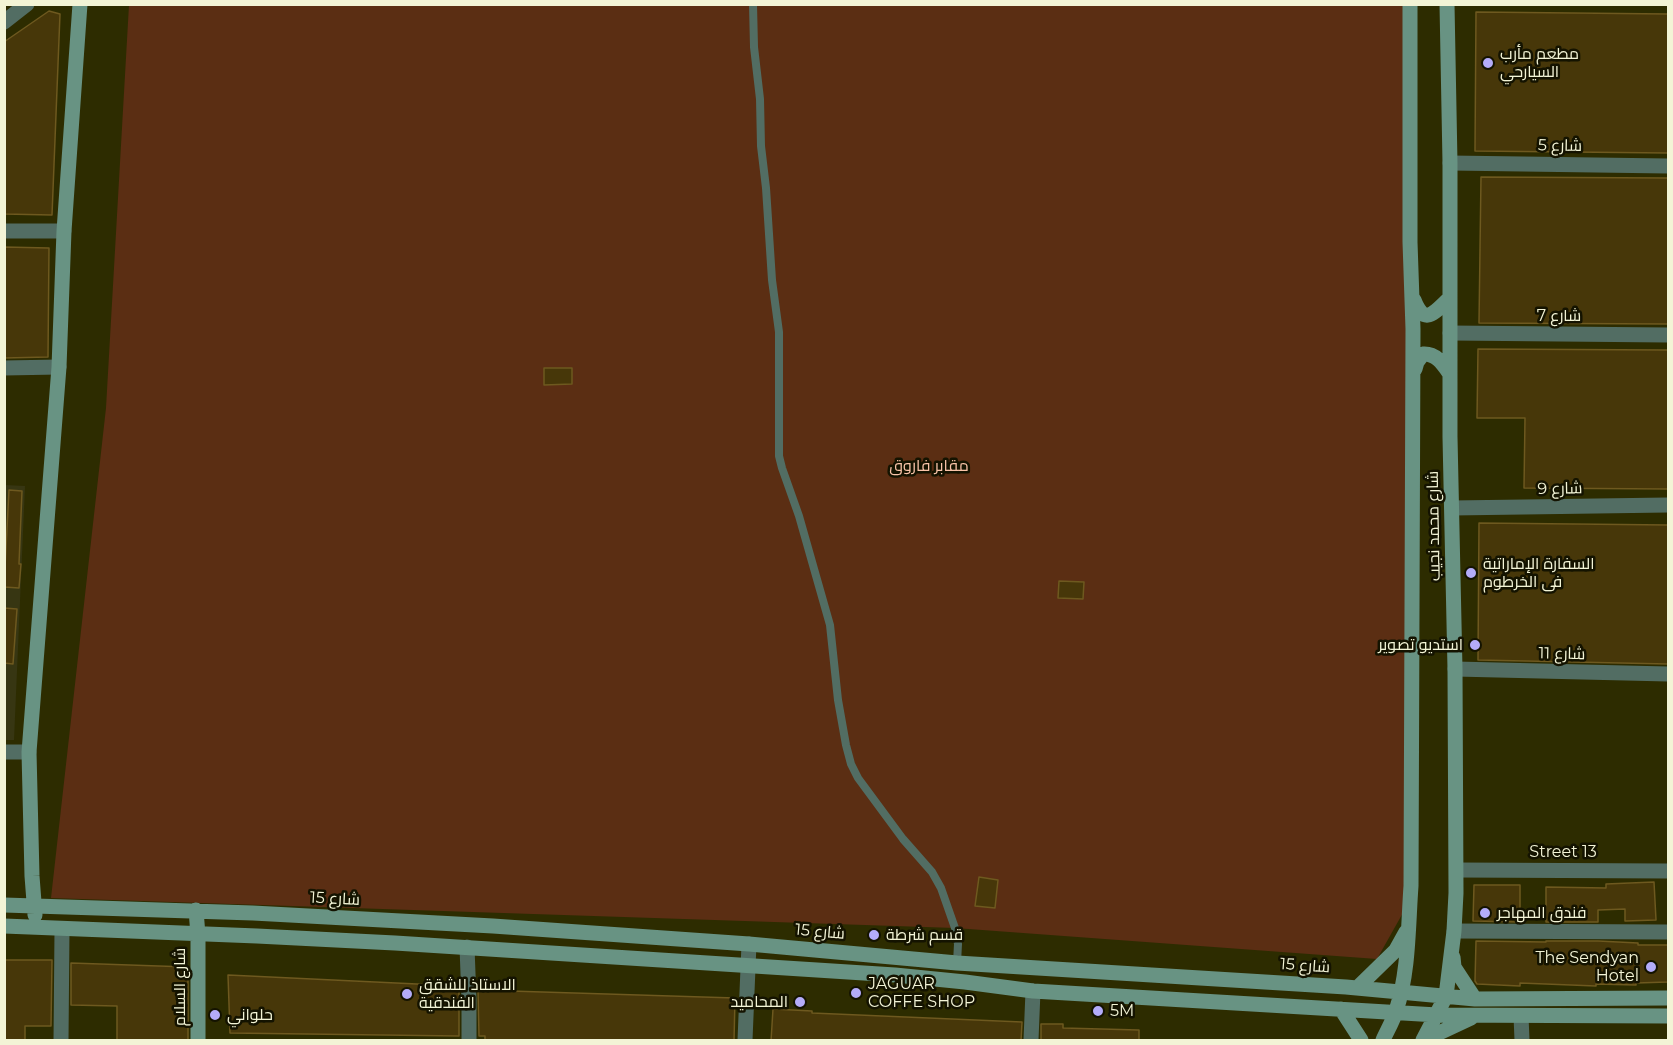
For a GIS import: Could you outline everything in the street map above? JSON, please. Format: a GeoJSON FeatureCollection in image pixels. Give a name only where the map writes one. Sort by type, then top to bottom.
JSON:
{"type":"FeatureCollection","features":[{"type":"Feature","properties":{"kind":"street"},"geometry":{"type":"LineString","coordinates":[[4,22],[27,4]]}},
{"type":"Feature","properties":{"kind":"street"},"geometry":{"type":"LineString","coordinates":[[36,927],[32,876],[29,752],[59,366],[64,231],[80,4]]}},
{"type":"Feature","properties":{"kind":"street","name":"شارع محمد نجيب"},"geometry":{"type":"LineString","coordinates":[[1383,1041],[1396,1012],[1405,970],[1412,848],[1413,297],[1410,242],[1410,4]]}},
{"type":"Feature","properties":{"kind":"street","name":"شارع محمد نجيب"},"geometry":{"type":"LineString","coordinates":[[1423,1041],[1446,996],[1454,931],[1457,870],[1447,4]]}},
{"type":"Feature","properties":{"kind":"street","name":"شارع 5"},"geometry":{"type":"LineString","coordinates":[[1450,163],[1668,166]]}},
{"type":"Feature","properties":{"kind":"street"},"geometry":{"type":"LineString","coordinates":[[4,231],[64,231]]}},
{"type":"Feature","properties":{"kind":"street"},"geometry":{"type":"LineString","coordinates":[[1413,297],[1418,310],[1426,316],[1434,313],[1450,298]]}},
{"type":"Feature","properties":{"kind":"street","name":"شارع 7"},"geometry":{"type":"LineString","coordinates":[[1450,333],[1668,335]]}},
{"type":"Feature","properties":{"kind":"street"},"geometry":{"type":"LineString","coordinates":[[1413,380],[1422,354],[1436,357],[1450,374]]}},
{"type":"Feature","properties":{"kind":"street"},"geometry":{"type":"LineString","coordinates":[[4,368],[59,366]]}},
{"type":"Feature","properties":{"kind":"street","name":"شارع 9"},"geometry":{"type":"LineString","coordinates":[[1452,508],[1668,505]]}},
{"type":"Feature","properties":{"kind":"street","name":"شارع 11"},"geometry":{"type":"LineString","coordinates":[[1455,669],[1668,674]]}},
{"type":"Feature","properties":{"kind":"street"},"geometry":{"type":"LineString","coordinates":[[4,752],[29,752]]}},
{"type":"Feature","properties":{"kind":"street","name":"Street 13"},"geometry":{"type":"LineString","coordinates":[[1457,870],[1668,870]]}},
{"type":"Feature","properties":{"kind":"street"},"geometry":{"type":"LineString","coordinates":[[32,876],[43,891],[50,896],[78,907]]}},
{"type":"Feature","properties":{"kind":"street","name":"شارع 15"},"geometry":{"type":"LineString","coordinates":[[4,904],[196,910],[493,926],[749,944],[957,963],[1358,988],[1475,999],[1668,998]]}},
{"type":"Feature","properties":{"kind":"street","name":"شارع السلام"},"geometry":{"type":"LineString","coordinates":[[196,910],[198,1041]]}},
{"type":"Feature","properties":{"kind":"street"},"geometry":{"type":"LineString","coordinates":[[4,926],[466,947],[907,976],[1033,992],[1437,1015],[1668,1016]]}},
{"type":"Feature","properties":{"kind":"street"},"geometry":{"type":"LineString","coordinates":[[1358,988],[1396,950],[1408,927]]}},
{"type":"Feature","properties":{"kind":"street"},"geometry":{"type":"LineString","coordinates":[[61,1041],[62,930]]}},
{"type":"Feature","properties":{"kind":"street"},"geometry":{"type":"LineString","coordinates":[[1454,931],[1668,932]]}},
{"type":"Feature","properties":{"kind":"street"},"geometry":{"type":"LineString","coordinates":[[745,1041],[749,944]]}},
{"type":"Feature","properties":{"kind":"street"},"geometry":{"type":"LineString","coordinates":[[1451,946],[1454,967],[1475,999]]}},
{"type":"Feature","properties":{"kind":"street"},"geometry":{"type":"LineString","coordinates":[[466,947],[470,1000],[469,1041]]}},
{"type":"Feature","properties":{"kind":"street"},"geometry":{"type":"LineString","coordinates":[[1031,1041],[1033,992]]}},
{"type":"Feature","properties":{"kind":"street"},"geometry":{"type":"LineString","coordinates":[[1341,1009],[1361,1041]]}},
{"type":"Feature","properties":{"kind":"street"},"geometry":{"type":"LineString","coordinates":[[1432,1041],[1439,1034],[1475,1016]]}},
{"type":"Feature","properties":{"kind":"street"},"geometry":{"type":"LineString","coordinates":[[1521,1016],[1522,1041]]}},
{"type":"Feature","properties":{"kind":"lane"},"geometry":{"type":"LineString","coordinates":[[753,4],[761,146],[772,280],[779,332],[779,456],[799,516],[830,625],[838,700],[851,764],[858,778],[903,839],[932,872],[941,888],[955,928],[958,944],[957,963]]}},
{"type":"Feature","properties":{"kind":"shaded area"},"geometry":{"type":"Polygon","coordinates":[[[5,485],[25,486],[14,740],[5,740],[5,485]]]}},
{"type":"Feature","properties":{"kind":"green space","name":"مقابر فاروق"},"geometry":{"type":"Polygon","coordinates":[[[129,5],[1409,5],[1404,911],[1377,959],[955,928],[51,898],[106,408],[129,5]]]}},
{"type":"Feature","properties":{"kind":"building"},"geometry":{"type":"Polygon","coordinates":[[[49,11],[60,14],[52,215],[4,214],[4,42],[49,11]]]}},
{"type":"Feature","properties":{"kind":"building"},"geometry":{"type":"Polygon","coordinates":[[[1476,12],[1668,14],[1668,153],[1475,151],[1476,12]]]}},
{"type":"Feature","properties":{"kind":"building"},"geometry":{"type":"Polygon","coordinates":[[[1481,177],[1668,178],[1668,324],[1479,323],[1481,177]]]}},
{"type":"Feature","properties":{"kind":"building"},"geometry":{"type":"Polygon","coordinates":[[[4,247],[49,248],[48,357],[4,358],[4,247]]]}},
{"type":"Feature","properties":{"kind":"building"},"geometry":{"type":"Polygon","coordinates":[[[1478,349],[1668,350],[1668,489],[1524,488],[1525,418],[1477,418],[1478,349]]]}},
{"type":"Feature","properties":{"kind":"building"},"geometry":{"type":"Polygon","coordinates":[[[544,368],[572,368],[572,384],[544,385],[544,368]]]}},
{"type":"Feature","properties":{"kind":"building"},"geometry":{"type":"Polygon","coordinates":[[[9,490],[22,491],[19,588],[4,587],[9,490]]]}},
{"type":"Feature","properties":{"kind":"building"},"geometry":{"type":"Polygon","coordinates":[[[1479,523],[1668,525],[1668,664],[1478,660],[1479,523]]]}},
{"type":"Feature","properties":{"kind":"building"},"geometry":{"type":"Polygon","coordinates":[[[1059,581],[1084,582],[1083,599],[1058,598],[1059,581]]]}},
{"type":"Feature","properties":{"kind":"building"},"geometry":{"type":"Polygon","coordinates":[[[4,608],[17,609],[13,664],[4,663],[4,608]]]}},
{"type":"Feature","properties":{"kind":"building"},"geometry":{"type":"Polygon","coordinates":[[[979,877],[998,880],[995,908],[975,906],[979,877]]]}},
{"type":"Feature","properties":{"kind":"building"},"geometry":{"type":"Polygon","coordinates":[[[1654,882],[1656,920],[1625,921],[1625,909],[1598,910],[1598,922],[1546,922],[1546,887],[1606,888],[1606,884],[1654,882]]]}},
{"type":"Feature","properties":{"kind":"building"},"geometry":{"type":"Polygon","coordinates":[[[1474,885],[1520,885],[1520,922],[1473,921],[1474,885]]]}},
{"type":"Feature","properties":{"kind":"building"},"geometry":{"type":"Polygon","coordinates":[[[1476,941],[1598,941],[1668,945],[1668,982],[1636,983],[1636,985],[1596,984],[1596,986],[1477,984],[1475,981],[1476,941]]]}},
{"type":"Feature","properties":{"kind":"building"},"geometry":{"type":"Polygon","coordinates":[[[4,960],[52,960],[51,1026],[25,1026],[25,1041],[4,1041],[4,960]]]}},
{"type":"Feature","properties":{"kind":"building"},"geometry":{"type":"Polygon","coordinates":[[[71,963],[188,967],[188,1041],[117,1041],[117,1006],[71,1005],[71,963]]]}},
{"type":"Feature","properties":{"kind":"building"},"geometry":{"type":"Polygon","coordinates":[[[228,975],[459,986],[459,1036],[230,1033],[228,975]]]}},
{"type":"Feature","properties":{"kind":"building"},"geometry":{"type":"Polygon","coordinates":[[[478,990],[735,998],[734,1041],[485,1041],[485,1036],[479,1036],[478,990]]]}},
{"type":"Feature","properties":{"kind":"building"},"geometry":{"type":"Polygon","coordinates":[[[773,1009],[812,1011],[812,1013],[1022,1022],[1021,1041],[771,1041],[773,1009]]]}},
{"type":"Feature","properties":{"kind":"building"},"geometry":{"type":"Polygon","coordinates":[[[1041,1024],[1063,1024],[1063,1028],[1139,1030],[1139,1041],[1041,1041],[1041,1024]]]}},
{"type":"Feature","properties":{"kind":"place","name":"مطعم مأرب السيارحي"},"geometry":{"type":"Point","coordinates":[1488,63]}},
{"type":"Feature","properties":{"kind":"place","name":"السفارة الإماراتية فى الخرطوم"},"geometry":{"type":"Point","coordinates":[1471,573]}},
{"type":"Feature","properties":{"kind":"place","name":"استديو تصوير"},"geometry":{"type":"Point","coordinates":[1475,645]}},
{"type":"Feature","properties":{"kind":"place","name":"فندق المهاجر"},"geometry":{"type":"Point","coordinates":[1485,913]}},
{"type":"Feature","properties":{"kind":"place","name":"قسم شرطة"},"geometry":{"type":"Point","coordinates":[874,935]}},
{"type":"Feature","properties":{"kind":"place","name":"The Sendyan Hotel"},"geometry":{"type":"Point","coordinates":[1651,967]}},
{"type":"Feature","properties":{"kind":"place","name":"JAGUAR COFFE SHOP"},"geometry":{"type":"Point","coordinates":[856,993]}},
{"type":"Feature","properties":{"kind":"place","name":"الاستاذ للشقق الفندقية"},"geometry":{"type":"Point","coordinates":[407,994]}},
{"type":"Feature","properties":{"kind":"place","name":"المحاميد"},"geometry":{"type":"Point","coordinates":[800,1002]}},
{"type":"Feature","properties":{"kind":"place","name":"5M"},"geometry":{"type":"Point","coordinates":[1098,1011]}},
{"type":"Feature","properties":{"kind":"place","name":"حلواني"},"geometry":{"type":"Point","coordinates":[215,1015]}}]}
